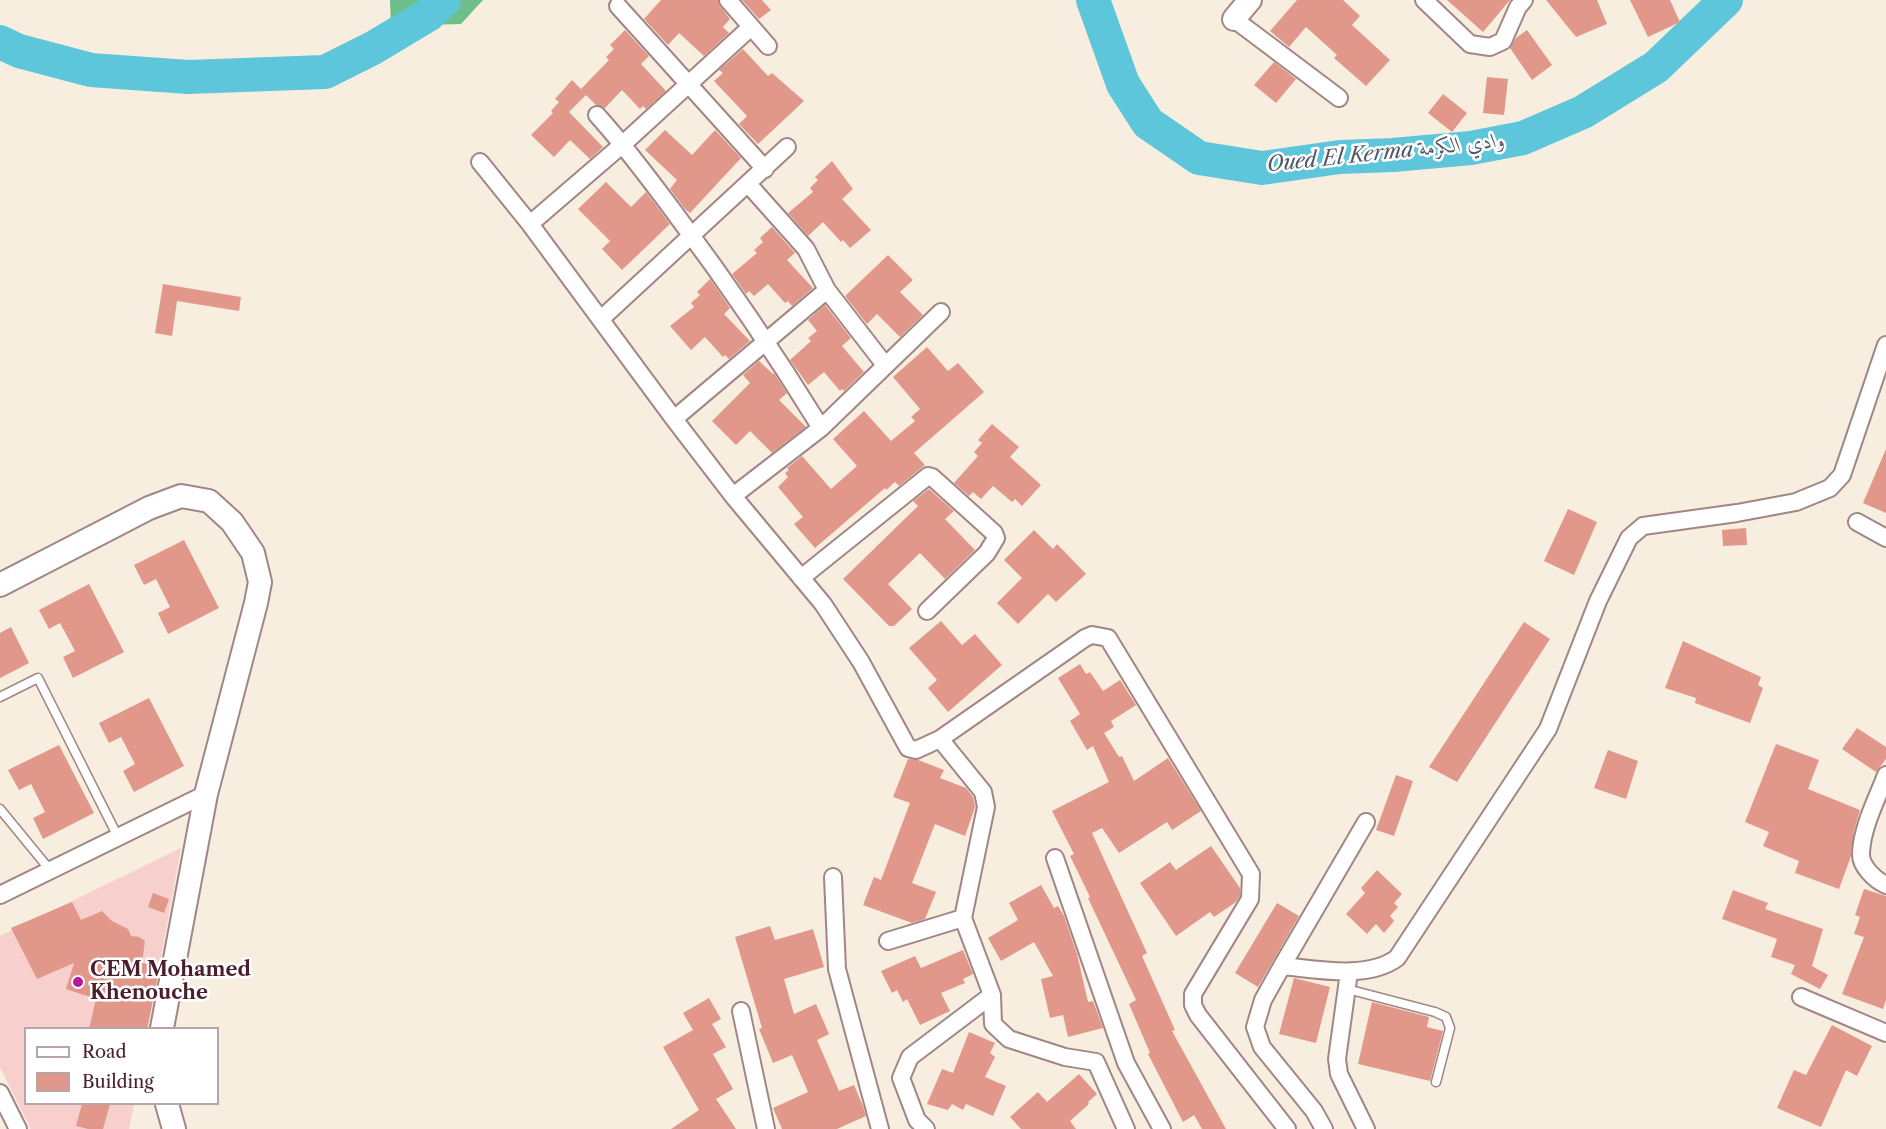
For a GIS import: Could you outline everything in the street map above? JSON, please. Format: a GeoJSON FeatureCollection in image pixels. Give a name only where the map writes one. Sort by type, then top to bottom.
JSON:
{"type":"FeatureCollection","features":[{"type":"Feature","properties":{"kind":"street"},"geometry":{"type":"LineString","coordinates":[[728,0],[768,46]]}},
{"type":"Feature","properties":{"kind":"street"},"geometry":{"type":"LineString","coordinates":[[1250,0],[1234,19],[1339,98]]}},
{"type":"Feature","properties":{"kind":"street"},"geometry":{"type":"LineString","coordinates":[[1424,0],[1470,44],[1490,47],[1503,41],[1518,7],[1524,0]]}},
{"type":"Feature","properties":{"kind":"street"},"geometry":{"type":"LineString","coordinates":[[618,6],[765,169]]}},
{"type":"Feature","properties":{"kind":"street"},"geometry":{"type":"LineString","coordinates":[[530,224],[623,144],[751,27]]}},
{"type":"Feature","properties":{"kind":"street"},"geometry":{"type":"LineString","coordinates":[[597,115],[623,144],[767,341],[821,428]]}},
{"type":"Feature","properties":{"kind":"street"},"geometry":{"type":"LineString","coordinates":[[601,320],[788,147]]}},
{"type":"Feature","properties":{"kind":"street"},"geometry":{"type":"LineString","coordinates":[[480,162],[530,224],[733,496],[823,604],[861,662],[908,748],[916,750],[940,739],[1085,638],[1092,635],[1108,638],[1251,874],[1250,899],[1193,994],[1194,1005],[1198,1015],[1287,1129]]}},
{"type":"Feature","properties":{"kind":"street"},"geometry":{"type":"LineString","coordinates":[[749,184],[806,249],[827,290],[885,365]]}},
{"type":"Feature","properties":{"kind":"street"},"geometry":{"type":"LineString","coordinates":[[674,419],[827,290]]}},
{"type":"Feature","properties":{"kind":"street"},"geometry":{"type":"LineString","coordinates":[[733,496],[821,428],[941,312]]}},
{"type":"Feature","properties":{"kind":"street"},"geometry":{"type":"LineString","coordinates":[[1282,966],[1349,972],[1388,964],[1397,958],[1548,729],[1598,602],[1629,538],[1643,526],[1796,502],[1830,488],[1842,475],[1886,345]]}},
{"type":"Feature","properties":{"kind":"street"},"geometry":{"type":"LineString","coordinates":[[801,578],[928,476],[932,477],[994,533],[996,538],[987,553],[927,611]]}},
{"type":"Feature","properties":{"kind":"street"},"geometry":{"type":"LineString","coordinates":[[0,585],[149,508],[181,496],[209,501],[232,522],[253,553],[260,582],[206,794],[162,1027]]}},
{"type":"Feature","properties":{"kind":"street"},"geometry":{"type":"LineString","coordinates":[[1857,522],[1886,538]]}},
{"type":"Feature","properties":{"kind":"street"},"geometry":{"type":"LineString","coordinates":[[940,739],[983,792],[986,807],[963,918],[992,995],[993,1024],[1009,1040],[1065,1057],[1096,1062],[1126,1129]]}},
{"type":"Feature","properties":{"kind":"street"},"geometry":{"type":"LineString","coordinates":[[1886,775],[1864,832],[1860,855],[1873,877],[1886,885]]}},
{"type":"Feature","properties":{"kind":"street"},"geometry":{"type":"LineString","coordinates":[[0,895],[206,794]]}},
{"type":"Feature","properties":{"kind":"street"},"geometry":{"type":"LineString","coordinates":[[1324,1129],[1314,1111],[1262,1047],[1255,1027],[1263,1000],[1366,822]]}},
{"type":"Feature","properties":{"kind":"street"},"geometry":{"type":"LineString","coordinates":[[1055,858],[1126,1063],[1162,1129]]}},
{"type":"Feature","properties":{"kind":"street"},"geometry":{"type":"LineString","coordinates":[[833,877],[837,969],[880,1129]]}},
{"type":"Feature","properties":{"kind":"street"},"geometry":{"type":"LineString","coordinates":[[888,941],[963,918]]}},
{"type":"Feature","properties":{"kind":"street"},"geometry":{"type":"LineString","coordinates":[[1349,972],[1337,1059],[1339,1074],[1366,1129]]}},
{"type":"Feature","properties":{"kind":"street"},"geometry":{"type":"LineString","coordinates":[[926,1129],[917,1120],[902,1078],[910,1057],[992,995]]}},
{"type":"Feature","properties":{"kind":"street"},"geometry":{"type":"LineString","coordinates":[[1801,997],[1886,1033]]}},
{"type":"Feature","properties":{"kind":"street"},"geometry":{"type":"LineString","coordinates":[[741,1011],[766,1129]]}},
{"type":"Feature","properties":{"kind":"street"},"geometry":{"type":"LineString","coordinates":[[0,1093],[18,1129]]}},
{"type":"Feature","properties":{"kind":"street"},"geometry":{"type":"LineString","coordinates":[[167,1105],[174,1129]]}},
{"type":"Feature","properties":{"kind":"lane"},"geometry":{"type":"LineString","coordinates":[[0,697],[38,678],[118,837]]}},
{"type":"Feature","properties":{"kind":"lane"},"geometry":{"type":"LineString","coordinates":[[0,809],[50,870]]}},
{"type":"Feature","properties":{"kind":"lane"},"geometry":{"type":"LineString","coordinates":[[1347,989],[1435,1012],[1446,1017],[1450,1028],[1436,1082]]}},
{"type":"Feature","properties":{"kind":"shaded area","name":"CEM Mohamed Khenouche"},"geometry":{"type":"Polygon","coordinates":[[[181,848],[148,1027],[24,1027],[24,1105],[134,1105],[129,1129],[31,1129],[0,1067],[0,936],[181,848]]]}},
{"type":"Feature","properties":{"kind":"green space"},"geometry":{"type":"Polygon","coordinates":[[[390,0],[483,0],[461,24],[391,26],[390,0]]]}},
{"type":"Feature","properties":{"kind":"building"},"geometry":{"type":"Polygon","coordinates":[[[661,0],[718,0],[730,19],[723,27],[729,33],[704,56],[679,33],[668,45],[644,19],[661,0]]]}},
{"type":"Feature","properties":{"kind":"building"},"geometry":{"type":"Polygon","coordinates":[[[742,0],[762,0],[771,10],[759,19],[742,0]]]}},
{"type":"Feature","properties":{"kind":"building"},"geometry":{"type":"Polygon","coordinates":[[[1297,0],[1343,0],[1360,16],[1352,25],[1390,60],[1366,86],[1334,58],[1337,55],[1306,27],[1289,47],[1270,31],[1297,0]]]}},
{"type":"Feature","properties":{"kind":"building"},"geometry":{"type":"Polygon","coordinates":[[[1447,0],[1510,0],[1483,32],[1447,0]]]}},
{"type":"Feature","properties":{"kind":"building"},"geometry":{"type":"Polygon","coordinates":[[[1546,0],[1597,0],[1607,24],[1576,37],[1546,0]]]}},
{"type":"Feature","properties":{"kind":"building"},"geometry":{"type":"Polygon","coordinates":[[[1630,0],[1670,0],[1680,22],[1648,37],[1630,0]]]}},
{"type":"Feature","properties":{"kind":"building"},"geometry":{"type":"Polygon","coordinates":[[[625,30],[649,56],[641,64],[666,91],[646,109],[643,106],[640,109],[622,90],[605,108],[596,105],[586,95],[569,112],[603,147],[590,159],[570,140],[554,157],[531,135],[553,113],[551,111],[559,102],[555,99],[572,80],[581,89],[609,60],[606,57],[614,49],[610,45],[625,30]]]}},
{"type":"Feature","properties":{"kind":"building"},"geometry":{"type":"Polygon","coordinates":[[[1527,30],[1552,65],[1532,80],[1510,48],[1516,38],[1527,30]]]}},
{"type":"Feature","properties":{"kind":"building"},"geometry":{"type":"Polygon","coordinates":[[[743,49],[768,76],[772,73],[804,101],[758,144],[739,124],[747,116],[714,81],[723,73],[719,70],[743,49]]]}},
{"type":"Feature","properties":{"kind":"building"},"geometry":{"type":"Polygon","coordinates":[[[1274,62],[1296,79],[1276,103],[1254,85],[1274,62]]]}},
{"type":"Feature","properties":{"kind":"building"},"geometry":{"type":"Polygon","coordinates":[[[1487,77],[1508,79],[1504,115],[1483,113],[1487,77]]]}},
{"type":"Feature","properties":{"kind":"building"},"geometry":{"type":"Polygon","coordinates":[[[1443,94],[1467,113],[1452,132],[1428,113],[1443,94]]]}},
{"type":"Feature","properties":{"kind":"building"},"geometry":{"type":"Polygon","coordinates":[[[665,130],[692,155],[715,130],[741,158],[690,213],[670,189],[677,180],[645,150],[665,130]]]}},
{"type":"Feature","properties":{"kind":"building"},"geometry":{"type":"Polygon","coordinates":[[[832,161],[853,189],[842,199],[871,230],[850,248],[843,240],[841,242],[823,222],[808,236],[788,213],[813,192],[810,188],[818,180],[815,177],[832,161]]]}},
{"type":"Feature","properties":{"kind":"building"},"geometry":{"type":"Polygon","coordinates":[[[606,182],[631,207],[646,192],[670,224],[622,270],[602,249],[610,241],[578,209],[606,182]]]}},
{"type":"Feature","properties":{"kind":"building"},"geometry":{"type":"Polygon","coordinates":[[[772,227],[795,253],[787,260],[813,288],[792,306],[788,301],[785,303],[768,284],[754,296],[749,291],[746,294],[732,274],[757,253],[754,250],[763,242],[760,238],[772,227]]]}},
{"type":"Feature","properties":{"kind":"building"},"geometry":{"type":"Polygon","coordinates":[[[888,255],[913,280],[900,292],[923,315],[900,337],[877,314],[867,324],[845,296],[888,255]]]}},
{"type":"Feature","properties":{"kind":"building"},"geometry":{"type":"Polygon","coordinates":[[[710,279],[730,308],[724,314],[750,341],[729,359],[725,355],[723,357],[705,337],[691,350],[670,326],[694,307],[691,303],[700,295],[697,292],[710,279]]]}},
{"type":"Feature","properties":{"kind":"building"},"geometry":{"type":"Polygon","coordinates":[[[163,284],[241,297],[239,311],[177,301],[172,336],[155,333],[163,284]]]}},
{"type":"Feature","properties":{"kind":"building"},"geometry":{"type":"Polygon","coordinates":[[[825,305],[851,338],[842,346],[864,372],[844,391],[842,389],[840,391],[824,372],[808,385],[790,360],[811,341],[808,338],[817,331],[808,320],[825,305]]]}},
{"type":"Feature","properties":{"kind":"building"},"geometry":{"type":"Polygon","coordinates":[[[927,347],[948,371],[958,363],[984,392],[914,453],[925,465],[899,486],[895,482],[886,490],[885,488],[815,548],[794,524],[803,517],[778,487],[788,477],[785,473],[789,470],[787,468],[802,456],[831,489],[857,466],[833,439],[864,411],[891,441],[915,421],[911,417],[920,409],[893,377],[927,347]]]}},
{"type":"Feature","properties":{"kind":"building"},"geometry":{"type":"Polygon","coordinates":[[[759,361],[774,373],[787,393],[779,400],[806,427],[772,453],[750,431],[736,445],[712,421],[750,383],[743,375],[759,361]]]}},
{"type":"Feature","properties":{"kind":"building"},"geometry":{"type":"Polygon","coordinates":[[[992,424],[1019,447],[1010,457],[1041,485],[1022,506],[1015,499],[1012,502],[993,486],[981,499],[973,492],[969,496],[954,483],[978,456],[974,452],[982,443],[978,440],[992,424]]]}},
{"type":"Feature","properties":{"kind":"building"},"geometry":{"type":"Polygon","coordinates":[[[1886,449],[1886,513],[1863,503],[1886,449]]]}},
{"type":"Feature","properties":{"kind":"building"},"geometry":{"type":"Polygon","coordinates":[[[929,489],[954,511],[945,519],[975,550],[945,579],[920,553],[888,584],[912,609],[894,626],[889,626],[843,579],[918,506],[913,501],[929,489]]]}},
{"type":"Feature","properties":{"kind":"building"},"geometry":{"type":"Polygon","coordinates":[[[1568,509],[1597,522],[1574,575],[1544,561],[1568,509]]]}},
{"type":"Feature","properties":{"kind":"building"},"geometry":{"type":"Polygon","coordinates":[[[1746,528],[1747,545],[1723,546],[1722,530],[1746,528]]]}},
{"type":"Feature","properties":{"kind":"building"},"geometry":{"type":"Polygon","coordinates":[[[1034,530],[1053,549],[1057,544],[1086,574],[1056,602],[1048,594],[1018,624],[997,603],[1022,578],[1004,560],[1034,530]]]}},
{"type":"Feature","properties":{"kind":"building"},"geometry":{"type":"Polygon","coordinates":[[[184,540],[219,608],[168,634],[158,613],[170,607],[156,579],[144,585],[134,565],[184,540]]]}},
{"type":"Feature","properties":{"kind":"building"},"geometry":{"type":"Polygon","coordinates":[[[89,584],[124,652],[73,678],[63,657],[75,651],[60,623],[49,629],[39,610],[89,584]]]}},
{"type":"Feature","properties":{"kind":"building"},"geometry":{"type":"Polygon","coordinates":[[[941,621],[962,645],[975,634],[1002,665],[948,712],[928,688],[937,680],[909,648],[941,621]]]}},
{"type":"Feature","properties":{"kind":"building"},"geometry":{"type":"Polygon","coordinates":[[[1524,622],[1550,639],[1457,782],[1429,767],[1524,622]]]}},
{"type":"Feature","properties":{"kind":"building"},"geometry":{"type":"Polygon","coordinates":[[[11,627],[29,663],[0,678],[0,633],[11,627]]]}},
{"type":"Feature","properties":{"kind":"building"},"geometry":{"type":"Polygon","coordinates":[[[1683,641],[1761,677],[1758,685],[1763,688],[1750,723],[1695,703],[1696,698],[1665,688],[1683,641]]]}},
{"type":"Feature","properties":{"kind":"building"},"geometry":{"type":"Polygon","coordinates":[[[1080,664],[1086,674],[1090,672],[1103,691],[1120,680],[1136,705],[1111,721],[1114,727],[1104,733],[1119,757],[1122,756],[1134,781],[1168,758],[1201,811],[1172,830],[1167,822],[1119,853],[1102,828],[1092,833],[1147,953],[1142,956],[1175,1030],[1172,1031],[1226,1129],[1202,1129],[1194,1115],[1183,1122],[1148,1054],[1150,1053],[1129,1004],[1136,1000],[1070,856],[1074,854],[1052,811],[1109,782],[1093,746],[1087,750],[1070,721],[1080,714],[1058,678],[1080,664]]]}},
{"type":"Feature","properties":{"kind":"building"},"geometry":{"type":"Polygon","coordinates":[[[149,698],[184,766],[134,792],[123,771],[135,764],[121,737],[109,743],[99,723],[149,698]]]}},
{"type":"Feature","properties":{"kind":"building"},"geometry":{"type":"Polygon","coordinates":[[[1857,728],[1886,747],[1886,759],[1876,772],[1842,749],[1857,728]]]}},
{"type":"Feature","properties":{"kind":"building"},"geometry":{"type":"Polygon","coordinates":[[[1776,744],[1819,760],[1808,789],[1860,810],[1854,831],[1851,856],[1839,889],[1795,873],[1799,861],[1763,846],[1769,832],[1745,822],[1776,744]]]}},
{"type":"Feature","properties":{"kind":"building"},"geometry":{"type":"Polygon","coordinates":[[[59,745],[94,813],[43,839],[33,818],[45,812],[31,784],[19,790],[8,770],[59,745]]]}},
{"type":"Feature","properties":{"kind":"building"},"geometry":{"type":"Polygon","coordinates":[[[1608,750],[1638,761],[1626,799],[1594,788],[1608,750]]]}},
{"type":"Feature","properties":{"kind":"building"},"geometry":{"type":"Polygon","coordinates":[[[908,759],[918,760],[944,770],[940,778],[966,788],[973,797],[975,807],[965,836],[935,824],[912,883],[936,892],[925,919],[912,923],[863,905],[874,877],[881,880],[910,803],[893,797],[908,759]]]}},
{"type":"Feature","properties":{"kind":"building"},"geometry":{"type":"Polygon","coordinates":[[[1396,775],[1413,781],[1394,836],[1376,830],[1396,775]]]}},
{"type":"Feature","properties":{"kind":"building"},"geometry":{"type":"Polygon","coordinates":[[[1211,846],[1240,888],[1240,896],[1236,902],[1214,917],[1210,912],[1176,936],[1140,883],[1170,862],[1176,870],[1211,846]]]}},
{"type":"Feature","properties":{"kind":"building"},"geometry":{"type":"Polygon","coordinates":[[[1377,870],[1402,894],[1394,903],[1398,907],[1390,916],[1394,921],[1384,933],[1376,924],[1367,934],[1346,914],[1365,893],[1361,888],[1377,870]]]}},
{"type":"Feature","properties":{"kind":"building"},"geometry":{"type":"Polygon","coordinates":[[[1041,885],[1054,908],[1058,906],[1064,916],[1077,954],[1088,1002],[1093,1001],[1103,1028],[1068,1037],[1063,1015],[1050,1018],[1041,979],[1053,976],[1034,942],[1001,961],[988,938],[1018,920],[1009,903],[1041,885]]]}},
{"type":"Feature","properties":{"kind":"building"},"geometry":{"type":"Polygon","coordinates":[[[1864,889],[1886,896],[1886,1000],[1883,1009],[1842,994],[1864,937],[1854,934],[1860,917],[1855,915],[1864,889]]]}},
{"type":"Feature","properties":{"kind":"building"},"geometry":{"type":"Polygon","coordinates":[[[1733,890],[1768,903],[1765,909],[1823,929],[1812,966],[1828,975],[1820,989],[1791,974],[1795,965],[1771,957],[1777,939],[1722,919],[1733,890]]]}},
{"type":"Feature","properties":{"kind":"building"},"geometry":{"type":"Polygon","coordinates":[[[153,893],[169,899],[164,913],[148,907],[153,893]]]}},
{"type":"Feature","properties":{"kind":"building"},"geometry":{"type":"Polygon","coordinates":[[[72,902],[81,920],[102,911],[112,921],[128,929],[131,936],[145,941],[142,963],[160,966],[147,1027],[89,1027],[96,999],[66,989],[74,963],[37,979],[11,928],[72,902]]]}},
{"type":"Feature","properties":{"kind":"building"},"geometry":{"type":"Polygon","coordinates":[[[1277,903],[1299,916],[1258,987],[1235,973],[1277,903]]]}},
{"type":"Feature","properties":{"kind":"building"},"geometry":{"type":"Polygon","coordinates":[[[770,926],[775,940],[813,929],[824,967],[784,979],[794,1014],[816,1004],[829,1034],[817,1040],[839,1091],[854,1085],[863,1106],[866,1116],[837,1129],[782,1129],[773,1108],[808,1092],[792,1055],[773,1063],[759,1029],[762,1028],[735,937],[770,926]]]}},
{"type":"Feature","properties":{"kind":"building"},"geometry":{"type":"Polygon","coordinates":[[[963,950],[973,974],[963,979],[965,983],[941,993],[950,1011],[920,1025],[907,999],[903,1002],[897,990],[892,993],[881,971],[915,956],[921,968],[963,950]]]}},
{"type":"Feature","properties":{"kind":"building"},"geometry":{"type":"Polygon","coordinates":[[[1294,978],[1330,987],[1316,1043],[1279,1034],[1294,978]]]}},
{"type":"Feature","properties":{"kind":"building"},"geometry":{"type":"Polygon","coordinates":[[[709,998],[721,1019],[712,1024],[726,1047],[713,1054],[733,1089],[716,1099],[736,1129],[671,1129],[699,1110],[663,1047],[693,1030],[683,1013],[709,998]]]}},
{"type":"Feature","properties":{"kind":"building"},"geometry":{"type":"Polygon","coordinates":[[[1372,1002],[1429,1017],[1427,1027],[1443,1031],[1430,1081],[1358,1064],[1372,1002]]]}},
{"type":"Feature","properties":{"kind":"building"},"geometry":{"type":"Polygon","coordinates":[[[1832,1025],[1872,1046],[1857,1076],[1846,1070],[1821,1127],[1777,1108],[1794,1070],[1806,1075],[1832,1025]]]}},
{"type":"Feature","properties":{"kind":"building"},"geometry":{"type":"Polygon","coordinates":[[[969,1032],[995,1043],[990,1053],[995,1057],[985,1077],[1006,1086],[993,1116],[966,1104],[963,1110],[952,1104],[948,1110],[927,1104],[942,1069],[953,1073],[969,1032]]]}},
{"type":"Feature","properties":{"kind":"building"},"geometry":{"type":"Polygon","coordinates":[[[1079,1074],[1097,1094],[1070,1121],[1076,1129],[1021,1129],[1010,1117],[1038,1092],[1047,1102],[1079,1074]]]}},
{"type":"Feature","properties":{"kind":"building"},"geometry":{"type":"Polygon","coordinates":[[[82,1105],[110,1105],[103,1129],[76,1126],[82,1105]]]}},
{"type":"Feature","properties":{"kind":"waterway","name":"Oued El Kerma وادي الكرمة"},"geometry":{"type":"LineString","coordinates":[[0,42],[19,51],[91,70],[188,77],[325,72],[373,48],[428,15],[444,0]]}},
{"type":"Feature","properties":{"kind":"waterway","name":"Oued El Kerma وادي الكرمة"},"geometry":{"type":"LineString","coordinates":[[1093,0],[1123,84],[1148,123],[1199,158],[1262,168],[1340,157],[1471,148],[1523,138],[1583,112],[1656,67],[1726,0]]}},
{"type":"Feature","properties":{"kind":"place","name":"CEM Mohamed Khenouche"},"geometry":{"type":"Point","coordinates":[78,982]}}]}
